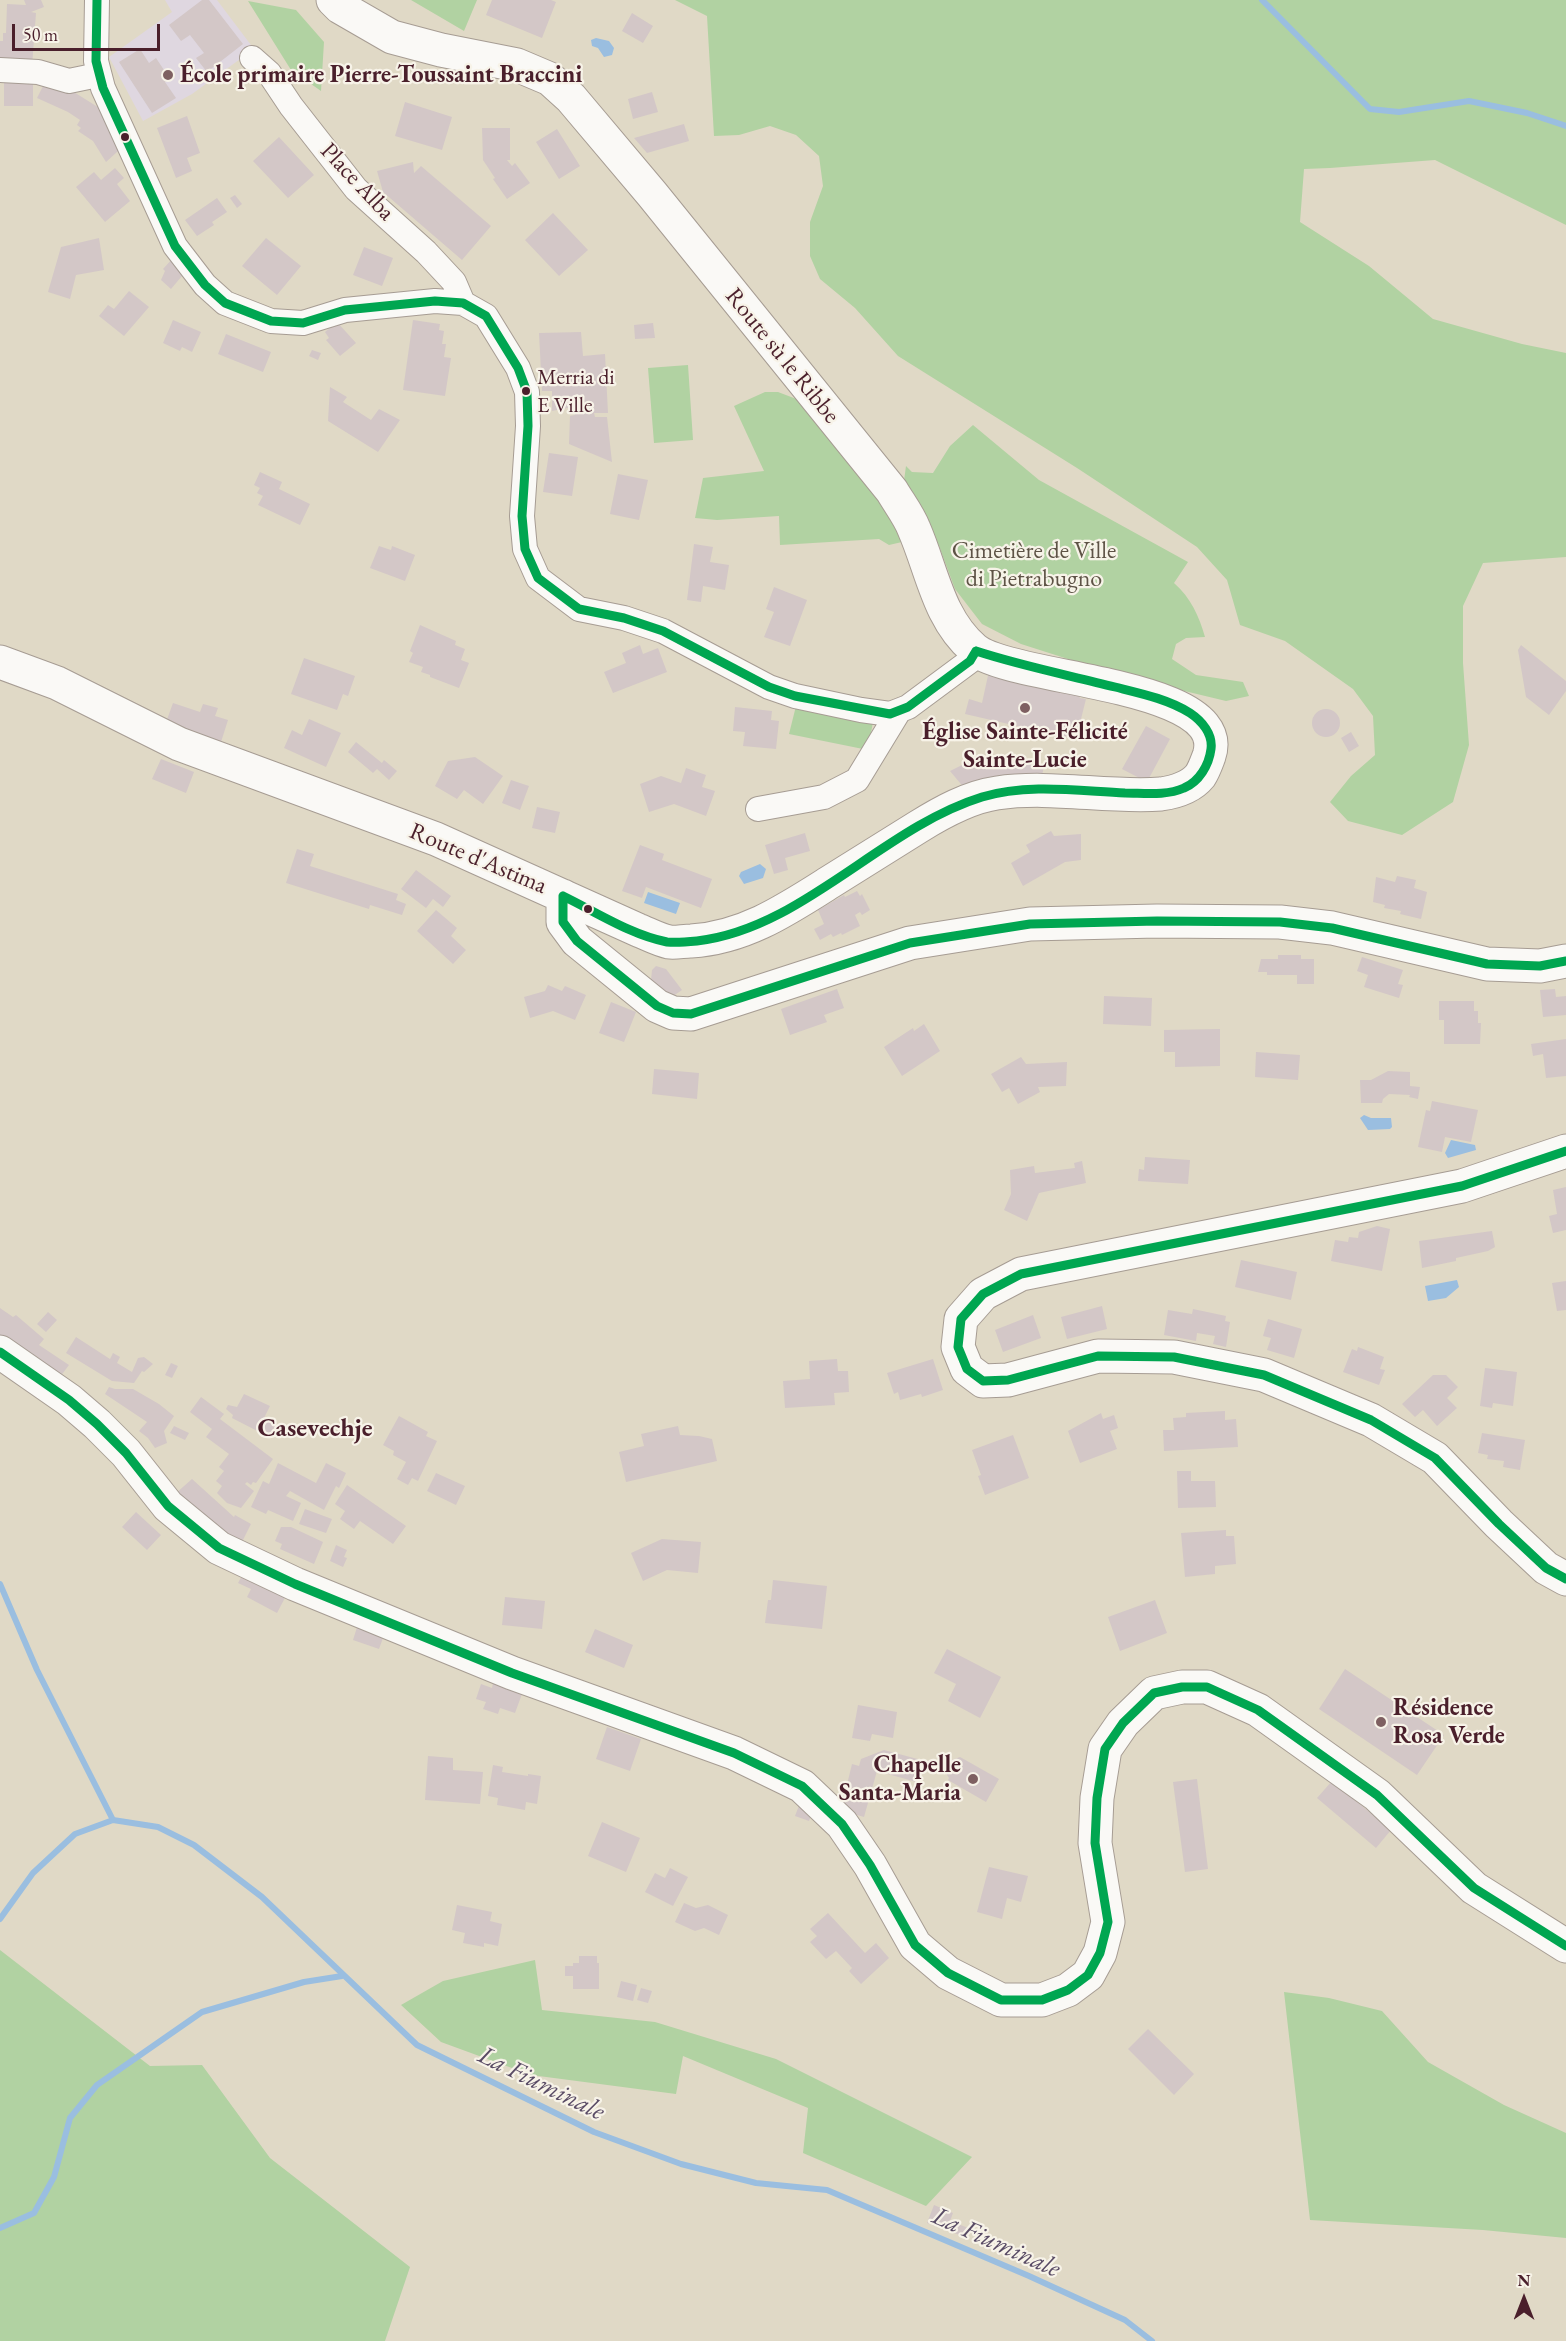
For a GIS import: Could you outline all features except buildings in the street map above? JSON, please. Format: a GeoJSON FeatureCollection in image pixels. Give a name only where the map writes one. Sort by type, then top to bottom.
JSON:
{"type":"FeatureCollection","features":[{"type":"Feature","properties":{"kind":"street","name":"Route sù le Ribbe"},"geometry":{"type":"LineString","coordinates":[[333,0],[340,7],[392,37],[441,50],[517,65],[550,79],[572,98],[892,491],[914,527],[939,600],[954,627],[976,651],[1007,663],[1120,688],[1183,708],[1201,721]]}},
{"type":"Feature","properties":{"kind":"street"},"geometry":{"type":"LineString","coordinates":[[97,3],[96,61],[98,75],[175,246],[205,285],[225,303],[271,321],[303,323],[345,310],[435,301],[463,303],[486,316],[518,368],[527,392],[528,426],[522,516],[525,549],[538,578],[579,609],[624,618],[663,631],[770,687],[795,696],[890,714],[908,707],[970,661],[976,651]]}},
{"type":"Feature","properties":{"kind":"street","name":"Place Alba"},"geometry":{"type":"LineString","coordinates":[[252,58],[269,74],[356,189],[426,252],[454,282],[463,303]]}},
{"type":"Feature","properties":{"kind":"street"},"geometry":{"type":"LineString","coordinates":[[0,70],[38,72],[69,81],[98,75]]}},
{"type":"Feature","properties":{"kind":"street","name":"Route d'Astima"},"geometry":{"type":"LineString","coordinates":[[0,662],[57,683],[179,744],[436,839],[669,942],[706,940],[734,934],[768,920],[925,823],[958,805],[995,793],[1026,791],[1163,794],[1186,788],[1203,772],[1212,747],[1210,734],[1201,721]]}},
{"type":"Feature","properties":{"kind":"street"},"geometry":{"type":"LineString","coordinates":[[758,809],[824,797],[857,780],[899,711]]}},
{"type":"Feature","properties":{"kind":"street"},"geometry":{"type":"LineString","coordinates":[[563,896],[563,922],[577,941],[657,1006],[673,1013],[691,1014],[910,943],[1030,924],[1157,921],[1280,922],[1332,928],[1487,964],[1540,966],[1566,961]]}},
{"type":"Feature","properties":{"kind":"street"},"geometry":{"type":"LineString","coordinates":[[1566,1152],[1462,1186],[1021,1274],[982,1294],[961,1319],[958,1347],[967,1369],[982,1381],[1008,1380],[1098,1356],[1174,1357],[1264,1375],[1371,1420],[1435,1458],[1499,1524],[1546,1568],[1566,1579]]}},
{"type":"Feature","properties":{"kind":"street"},"geometry":{"type":"LineString","coordinates":[[0,1352],[69,1400],[97,1424],[126,1453],[168,1506],[219,1548],[295,1584],[491,1664],[734,1753],[802,1786],[842,1824],[870,1865],[915,1945],[948,1973],[1000,2001],[1042,2000],[1068,1990],[1088,1976],[1100,1953],[1108,1922],[1095,1844],[1097,1798],[1105,1749],[1123,1723],[1154,1693],[1182,1687],[1207,1687],[1258,1710],[1377,1795],[1474,1888],[1566,1946]]}},
{"type":"Feature","properties":{"kind":"shaded area","name":"École primaire Pierre-Toussaint Braccini"},"geometry":{"type":"Polygon","coordinates":[[[165,0],[217,0],[254,49],[192,94],[143,121],[109,57],[172,12],[165,0]]]}},
{"type":"Feature","properties":{"kind":"green space"},"geometry":{"type":"Polygon","coordinates":[[[411,0],[477,0],[464,31],[411,0]]]}},
{"type":"Feature","properties":{"kind":"green space"},"geometry":{"type":"Polygon","coordinates":[[[675,0],[1566,0],[1566,225],[1435,160],[1304,169],[1300,222],[1369,266],[1433,319],[1522,344],[1566,353],[1566,557],[1483,563],[1463,606],[1463,663],[1469,745],[1453,802],[1402,835],[1348,821],[1330,802],[1351,776],[1375,755],[1373,716],[1353,689],[1285,641],[1240,625],[1227,580],[1197,547],[1077,468],[898,356],[855,308],[820,279],[810,256],[810,222],[823,186],[819,156],[796,135],[770,126],[739,135],[714,136],[707,16],[675,0]]]}},
{"type":"Feature","properties":{"kind":"green space"},"geometry":{"type":"Polygon","coordinates":[[[248,1],[296,10],[324,42],[321,91],[291,70],[248,1]]]}},
{"type":"Feature","properties":{"kind":"green space"},"geometry":{"type":"Polygon","coordinates":[[[688,365],[693,440],[654,443],[648,368],[688,365]]]}},
{"type":"Feature","properties":{"kind":"green space"},"geometry":{"type":"Polygon","coordinates":[[[765,392],[778,392],[799,400],[895,513],[902,542],[889,545],[879,539],[780,545],[779,516],[717,520],[695,518],[703,478],[764,471],[734,406],[765,392]]]}},
{"type":"Feature","properties":{"kind":"green space","name":"Cimetière de Ville di Pietrabugno"},"geometry":{"type":"Polygon","coordinates":[[[973,425],[1039,480],[1188,562],[1174,583],[1194,608],[1205,637],[1186,638],[1176,644],[1172,659],[1196,675],[1243,682],[1249,696],[1226,701],[1118,675],[1021,644],[982,624],[955,589],[939,546],[922,511],[903,488],[906,466],[912,472],[933,473],[950,446],[973,425]]]}},
{"type":"Feature","properties":{"kind":"green space"},"geometry":{"type":"Polygon","coordinates":[[[797,702],[874,716],[868,750],[789,734],[797,702]]]}},
{"type":"Feature","properties":{"kind":"green space"},"geometry":{"type":"Polygon","coordinates":[[[0,1950],[150,2066],[202,2065],[270,2158],[410,2267],[385,2341],[0,2341],[0,1950]]]}},
{"type":"Feature","properties":{"kind":"green space"},"geometry":{"type":"Polygon","coordinates":[[[535,1960],[542,2010],[655,2022],[776,2059],[972,2157],[926,2206],[803,2153],[808,2108],[683,2056],[676,2094],[531,2075],[441,2042],[401,2005],[443,1981],[535,1960]]]}},
{"type":"Feature","properties":{"kind":"green space"},"geometry":{"type":"Polygon","coordinates":[[[1284,1992],[1329,1998],[1382,2011],[1428,2062],[1504,2105],[1566,2133],[1566,2238],[1483,2230],[1310,2220],[1284,1992]]]}},
{"type":"Feature","properties":{"kind":"water"},"geometry":{"type":"Polygon","coordinates":[[[596,38],[609,41],[614,48],[612,55],[604,57],[598,48],[592,46],[591,40],[596,38]]]}},
{"type":"Feature","properties":{"kind":"water"},"geometry":{"type":"Polygon","coordinates":[[[760,864],[766,869],[763,878],[744,884],[739,876],[741,872],[760,864]]]}},
{"type":"Feature","properties":{"kind":"water"},"geometry":{"type":"Polygon","coordinates":[[[648,892],[680,903],[676,914],[644,903],[648,892]]]}},
{"type":"Feature","properties":{"kind":"water"},"geometry":{"type":"Polygon","coordinates":[[[1364,1115],[1371,1118],[1391,1118],[1392,1127],[1368,1130],[1360,1118],[1364,1115]]]}},
{"type":"Feature","properties":{"kind":"water"},"geometry":{"type":"Polygon","coordinates":[[[1451,1140],[1475,1145],[1476,1150],[1448,1158],[1445,1153],[1451,1140]]]}},
{"type":"Feature","properties":{"kind":"water"},"geometry":{"type":"Polygon","coordinates":[[[1457,1280],[1459,1287],[1446,1298],[1428,1301],[1425,1286],[1457,1280]]]}},
{"type":"Feature","properties":{"kind":"waterway"},"geometry":{"type":"LineString","coordinates":[[1262,0],[1370,109],[1399,112],[1469,101],[1527,113],[1566,126]]}},
{"type":"Feature","properties":{"kind":"waterway"},"geometry":{"type":"LineString","coordinates":[[0,1584],[37,1670],[113,1820]]}},
{"type":"Feature","properties":{"kind":"waterway","name":"La Fiuminale"},"geometry":{"type":"LineString","coordinates":[[0,1919],[33,1873],[75,1834],[113,1820],[158,1827],[194,1845],[262,1897],[417,2045],[594,2132],[681,2164],[756,2183],[827,2190],[1029,2276],[1125,2320],[1152,2341]]}},
{"type":"Feature","properties":{"kind":"waterway"},"geometry":{"type":"LineString","coordinates":[[0,2228],[34,2213],[54,2177],[70,2118],[97,2085],[202,2012],[304,1982],[342,1976]]}},
{"type":"Feature","properties":{"kind":"transit line"},"geometry":{"type":"LineString","coordinates":[[97,0],[96,61],[103,88],[175,246],[205,285],[225,303],[271,321],[303,323],[345,310],[435,301],[463,303],[486,316],[518,368],[527,392],[528,426],[522,516],[525,549],[538,578],[579,609],[624,618],[663,631],[769,687],[795,696],[890,714],[908,707],[970,661],[976,651]]}},
{"type":"Feature","properties":{"kind":"transit line"},"geometry":{"type":"LineString","coordinates":[[563,896],[627,929],[654,939],[670,942],[697,941],[735,933],[772,918],[910,831],[945,812],[982,797],[1035,789],[1147,794],[1170,792],[1194,782],[1206,767],[1211,749],[1206,728],[1199,720],[1181,708],[1143,694],[976,651]]}},
{"type":"Feature","properties":{"kind":"transit line"},"geometry":{"type":"LineString","coordinates":[[563,896],[563,922],[577,941],[657,1006],[673,1013],[691,1014],[910,943],[1030,924],[1157,921],[1280,922],[1332,928],[1487,964],[1540,966],[1566,961]]}},
{"type":"Feature","properties":{"kind":"transit line"},"geometry":{"type":"LineString","coordinates":[[1566,1151],[1462,1186],[1021,1274],[983,1294],[961,1319],[958,1347],[967,1369],[983,1381],[1008,1380],[1098,1356],[1174,1357],[1264,1375],[1371,1420],[1435,1458],[1499,1524],[1546,1568],[1566,1579]]}},
{"type":"Feature","properties":{"kind":"transit line"},"geometry":{"type":"LineString","coordinates":[[0,1352],[69,1400],[97,1424],[126,1453],[168,1506],[219,1548],[295,1584],[512,1673],[734,1753],[802,1786],[842,1824],[870,1865],[915,1945],[948,1973],[1001,2000],[1042,2000],[1068,1990],[1088,1975],[1100,1953],[1108,1922],[1095,1843],[1097,1798],[1105,1749],[1123,1723],[1154,1693],[1182,1687],[1207,1687],[1258,1710],[1377,1795],[1474,1888],[1566,1946]]}},
{"type":"Feature","properties":{"kind":"place","name":"École primaire Pierre-Toussaint Braccini"},"geometry":{"type":"Point","coordinates":[168,75]}},
{"type":"Feature","properties":{"kind":"place","name":"Merria di E Ville"},"geometry":{"type":"Point","coordinates":[526,391]}},
{"type":"Feature","properties":{"kind":"place","name":"Église Sainte-Félicité Sainte-Lucie"},"geometry":{"type":"Point","coordinates":[1025,708]}},
{"type":"Feature","properties":{"kind":"place","name":"Résidence Rosa Verde"},"geometry":{"type":"Point","coordinates":[1381,1722]}},
{"type":"Feature","properties":{"kind":"place","name":"Chapelle Santa-Maria"},"geometry":{"type":"Point","coordinates":[973,1779]}},
{"type":"Feature","properties":{"kind":"district","name":"Casevechje"},"geometry":{"type":"Point","coordinates":[315,1429]}}]}
